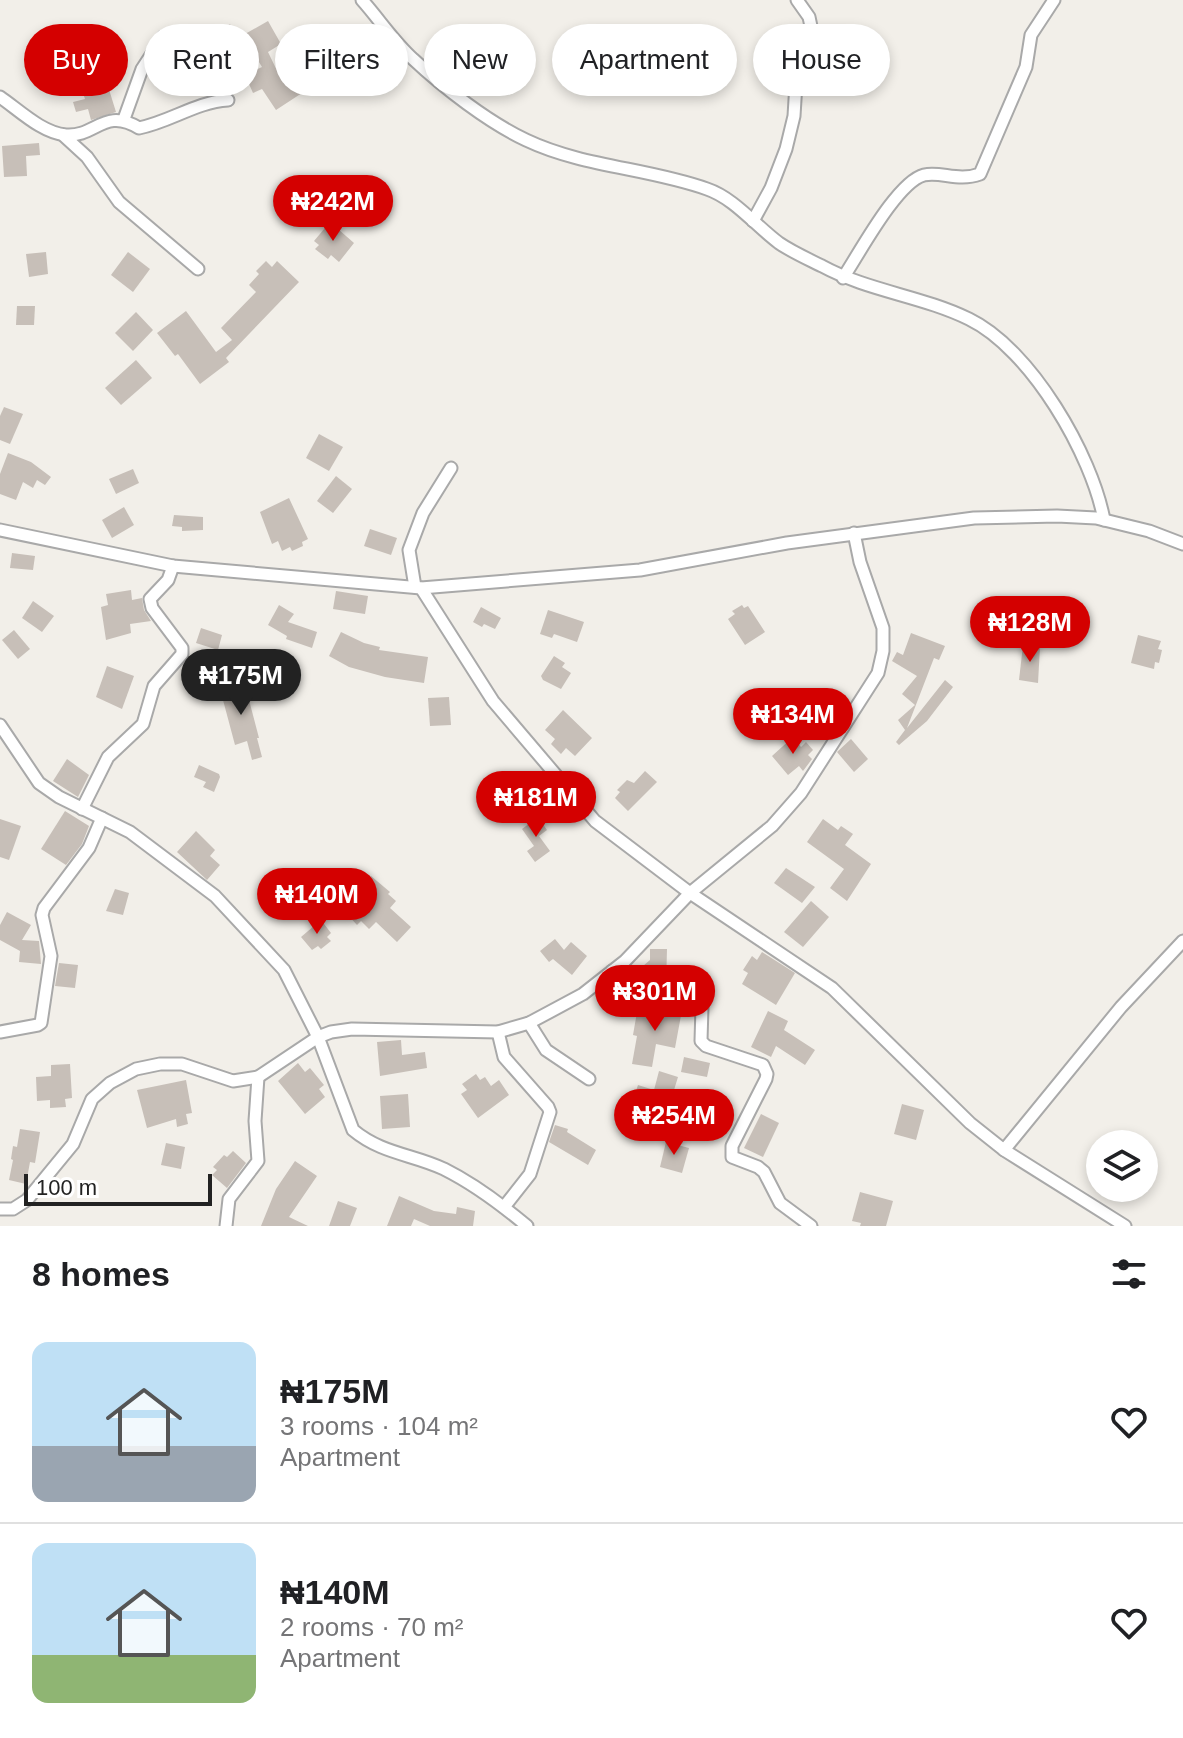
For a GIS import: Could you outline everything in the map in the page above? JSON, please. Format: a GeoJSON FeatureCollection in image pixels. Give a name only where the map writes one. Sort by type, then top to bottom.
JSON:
{"type":"FeatureCollection","features":[{"type":"Feature","properties":{"kind":"street"},"geometry":{"type":"LineString","coordinates":[[362,0],[412,58],[457,94],[526,140],[574,158],[678,179],[711,190],[780,243],[843,278],[937,306],[972,320],[1007,348],[1040,385],[1066,425],[1088,468],[1104,520]]}},
{"type":"Feature","properties":{"kind":"street"},"geometry":{"type":"LineString","coordinates":[[753,221],[771,188],[786,149],[794,116],[796,83],[812,31],[809,17],[797,0]]}},
{"type":"Feature","properties":{"kind":"street"},"geometry":{"type":"LineString","coordinates":[[843,278],[891,203],[909,183],[925,175],[968,178],[980,174],[1026,67],[1031,35],[1054,0]]}},
{"type":"Feature","properties":{"kind":"street"},"geometry":{"type":"LineString","coordinates":[[124,119],[144,66]]}},
{"type":"Feature","properties":{"kind":"street"},"geometry":{"type":"LineString","coordinates":[[0,97],[48,130],[63,135],[75,135],[101,123],[124,119],[139,128],[198,105],[228,100]]}},
{"type":"Feature","properties":{"kind":"street"},"geometry":{"type":"LineString","coordinates":[[63,135],[87,157],[119,202],[198,269]]}},
{"type":"Feature","properties":{"kind":"street"},"geometry":{"type":"LineString","coordinates":[[451,468],[423,513],[409,550],[418,588],[493,701],[564,786],[595,821],[690,893],[832,988],[970,1123],[1004,1150],[1122,1226]]}},
{"type":"Feature","properties":{"kind":"street"},"geometry":{"type":"LineString","coordinates":[[0,530],[173,566],[418,588],[640,570],[854,533],[1019,516],[1104,520],[1149,531],[1183,544]]}},
{"type":"Feature","properties":{"kind":"street"},"geometry":{"type":"LineString","coordinates":[[0,1209],[13,1209],[27,1200],[73,1144],[92,1099],[110,1083],[136,1069],[182,1064],[233,1081],[258,1077],[318,1037],[352,1029],[498,1032],[529,1023],[583,994],[625,961],[690,893],[772,826],[801,793],[878,673],[883,651],[883,628],[860,562],[854,533]]}},
{"type":"Feature","properties":{"kind":"street"},"geometry":{"type":"LineString","coordinates":[[82,809],[108,757],[143,724],[154,686],[182,654],[182,648],[152,608],[150,599],[168,580],[173,566]]}},
{"type":"Feature","properties":{"kind":"street"},"geometry":{"type":"LineString","coordinates":[[0,725],[39,783],[59,797],[130,832],[215,896],[284,970],[318,1037],[353,1130],[386,1151],[445,1170],[504,1207],[527,1226]]}},
{"type":"Feature","properties":{"kind":"street"},"geometry":{"type":"LineString","coordinates":[[0,1032],[41,1023],[51,956],[42,915],[44,908],[89,848],[102,818]]}},
{"type":"Feature","properties":{"kind":"street"},"geometry":{"type":"LineString","coordinates":[[1004,1150],[1121,1007],[1183,941]]}},
{"type":"Feature","properties":{"kind":"street"},"geometry":{"type":"LineString","coordinates":[[612,971],[621,990],[629,994],[694,1002],[702,1007],[701,1041],[706,1046],[763,1065],[766,1079],[732,1146],[732,1157],[764,1172],[780,1203],[811,1226]]}},
{"type":"Feature","properties":{"kind":"street"},"geometry":{"type":"LineString","coordinates":[[529,1023],[546,1050],[589,1079]]}},
{"type":"Feature","properties":{"kind":"street"},"geometry":{"type":"LineString","coordinates":[[498,1032],[504,1057],[550,1112],[530,1174],[504,1207]]}},
{"type":"Feature","properties":{"kind":"street"},"geometry":{"type":"LineString","coordinates":[[226,1226],[229,1199],[258,1161],[255,1121],[258,1077]]}},
{"type":"Feature","properties":{"kind":"building"},"geometry":{"type":"Polygon","coordinates":[[[268,21],[275,33],[275,48],[268,52],[275,66],[275,96],[297,96],[276,110],[262,89],[259,90],[259,68],[262,67],[259,62],[259,26],[268,21]]]}},
{"type":"Feature","properties":{"kind":"building"},"geometry":{"type":"Polygon","coordinates":[[[84,96],[111,96],[116,112],[91,120],[88,109],[76,112],[73,102],[85,99],[84,96]]]}},
{"type":"Feature","properties":{"kind":"building"},"geometry":{"type":"Polygon","coordinates":[[[39,143],[40,155],[26,156],[27,176],[4,177],[2,146],[39,143]]]}},
{"type":"Feature","properties":{"kind":"building"},"geometry":{"type":"Polygon","coordinates":[[[330,222],[354,243],[339,262],[331,255],[328,259],[315,249],[319,245],[314,241],[330,222]]]}},
{"type":"Feature","properties":{"kind":"building"},"geometry":{"type":"Polygon","coordinates":[[[46,252],[48,274],[29,277],[26,254],[46,252]]]}},
{"type":"Feature","properties":{"kind":"building"},"geometry":{"type":"Polygon","coordinates":[[[128,252],[150,269],[133,292],[111,275],[128,252]]]}},
{"type":"Feature","properties":{"kind":"building"},"geometry":{"type":"Polygon","coordinates":[[[266,261],[272,267],[277,261],[299,282],[226,358],[229,362],[200,384],[178,354],[175,356],[157,333],[186,311],[216,352],[232,340],[221,328],[256,292],[249,285],[266,261]]]}},
{"type":"Feature","properties":{"kind":"building"},"geometry":{"type":"Polygon","coordinates":[[[17,306],[35,306],[34,325],[16,325],[17,306]]]}},
{"type":"Feature","properties":{"kind":"building"},"geometry":{"type":"Polygon","coordinates":[[[136,312],[153,330],[133,351],[115,333],[136,312]]]}},
{"type":"Feature","properties":{"kind":"building"},"geometry":{"type":"Polygon","coordinates":[[[136,360],[152,378],[121,405],[105,388],[136,360]]]}},
{"type":"Feature","properties":{"kind":"building"},"geometry":{"type":"Polygon","coordinates":[[[4,407],[23,414],[10,444],[0,440],[0,416],[4,407]]]}},
{"type":"Feature","properties":{"kind":"building"},"geometry":{"type":"Polygon","coordinates":[[[319,434],[343,447],[329,471],[306,458],[319,434]]]}},
{"type":"Feature","properties":{"kind":"building"},"geometry":{"type":"Polygon","coordinates":[[[8,453],[31,462],[51,477],[45,485],[37,480],[33,488],[23,482],[16,500],[0,494],[0,474],[8,453]]]}},
{"type":"Feature","properties":{"kind":"building"},"geometry":{"type":"Polygon","coordinates":[[[133,469],[139,483],[116,494],[109,479],[133,469]]]}},
{"type":"Feature","properties":{"kind":"building"},"geometry":{"type":"Polygon","coordinates":[[[336,476],[352,489],[333,513],[317,501],[336,476]]]}},
{"type":"Feature","properties":{"kind":"building"},"geometry":{"type":"Polygon","coordinates":[[[289,498],[308,539],[302,542],[303,546],[282,551],[278,541],[272,544],[260,512],[289,498]]]}},
{"type":"Feature","properties":{"kind":"building"},"geometry":{"type":"Polygon","coordinates":[[[124,507],[134,525],[112,538],[102,520],[124,507]]]}},
{"type":"Feature","properties":{"kind":"building"},"geometry":{"type":"Polygon","coordinates":[[[174,515],[203,517],[203,530],[182,531],[182,527],[172,526],[174,515]]]}},
{"type":"Feature","properties":{"kind":"building"},"geometry":{"type":"Polygon","coordinates":[[[370,529],[397,538],[391,555],[364,546],[370,529]]]}},
{"type":"Feature","properties":{"kind":"building"},"geometry":{"type":"Polygon","coordinates":[[[12,553],[35,556],[33,570],[10,568],[12,553]]]}},
{"type":"Feature","properties":{"kind":"building"},"geometry":{"type":"Polygon","coordinates":[[[131,590],[132,600],[142,598],[144,610],[151,621],[130,624],[131,633],[106,640],[101,607],[108,605],[106,594],[131,590]]]}},
{"type":"Feature","properties":{"kind":"building"},"geometry":{"type":"Polygon","coordinates":[[[336,591],[368,596],[365,614],[333,609],[336,591]]]}},
{"type":"Feature","properties":{"kind":"building"},"geometry":{"type":"Polygon","coordinates":[[[33,601],[54,616],[42,632],[22,618],[33,601]]]}},
{"type":"Feature","properties":{"kind":"building"},"geometry":{"type":"Polygon","coordinates":[[[279,605],[294,614],[288,622],[317,632],[312,648],[286,639],[287,636],[268,625],[279,605]]]}},
{"type":"Feature","properties":{"kind":"building"},"geometry":{"type":"Polygon","coordinates":[[[742,605],[744,608],[748,606],[765,632],[745,645],[728,619],[735,614],[732,611],[742,605]]]}},
{"type":"Feature","properties":{"kind":"building"},"geometry":{"type":"Polygon","coordinates":[[[481,607],[501,618],[495,629],[473,622],[481,607]]]}},
{"type":"Feature","properties":{"kind":"building"},"geometry":{"type":"Polygon","coordinates":[[[548,610],[584,622],[577,642],[554,634],[552,638],[540,634],[548,610]]]}},
{"type":"Feature","properties":{"kind":"building"},"geometry":{"type":"Polygon","coordinates":[[[201,628],[222,635],[218,650],[196,643],[201,628]]]}},
{"type":"Feature","properties":{"kind":"building"},"geometry":{"type":"Polygon","coordinates":[[[14,630],[30,649],[18,659],[2,640],[14,630]]]}},
{"type":"Feature","properties":{"kind":"building"},"geometry":{"type":"Polygon","coordinates":[[[341,632],[380,647],[379,650],[428,657],[424,683],[349,667],[329,656],[341,632]]]}},
{"type":"Feature","properties":{"kind":"building"},"geometry":{"type":"Polygon","coordinates":[[[911,633],[945,646],[939,660],[934,658],[907,728],[945,680],[953,687],[927,721],[899,745],[896,742],[905,730],[898,720],[915,705],[902,694],[917,676],[892,661],[897,652],[903,655],[911,633]]]}},
{"type":"Feature","properties":{"kind":"building"},"geometry":{"type":"Polygon","coordinates":[[[1138,635],[1161,641],[1159,663],[1155,662],[1154,669],[1131,663],[1138,635]]]}},
{"type":"Feature","properties":{"kind":"building"},"geometry":{"type":"Polygon","coordinates":[[[1023,645],[1040,647],[1038,683],[1019,680],[1023,645]]]}},
{"type":"Feature","properties":{"kind":"building"},"geometry":{"type":"Polygon","coordinates":[[[554,656],[565,663],[562,667],[571,673],[561,689],[541,676],[554,656]]]}},
{"type":"Feature","properties":{"kind":"building"},"geometry":{"type":"Polygon","coordinates":[[[107,666],[134,676],[122,709],[96,697],[107,666]]]}},
{"type":"Feature","properties":{"kind":"building"},"geometry":{"type":"Polygon","coordinates":[[[240,680],[245,701],[249,700],[262,757],[252,760],[247,741],[235,745],[219,685],[240,680]]]}},
{"type":"Feature","properties":{"kind":"building"},"geometry":{"type":"Polygon","coordinates":[[[449,697],[451,725],[430,726],[428,698],[449,697]]]}},
{"type":"Feature","properties":{"kind":"building"},"geometry":{"type":"Polygon","coordinates":[[[563,710],[592,738],[575,756],[566,748],[561,754],[551,744],[555,739],[545,730],[563,710]]]}},
{"type":"Feature","properties":{"kind":"building"},"geometry":{"type":"Polygon","coordinates":[[[793,737],[801,747],[806,742],[813,750],[808,755],[812,759],[803,771],[799,766],[788,775],[772,756],[793,737]]]}},
{"type":"Feature","properties":{"kind":"building"},"geometry":{"type":"Polygon","coordinates":[[[851,739],[868,759],[854,772],[837,752],[851,739]]]}},
{"type":"Feature","properties":{"kind":"building"},"geometry":{"type":"Polygon","coordinates":[[[67,759],[89,775],[78,797],[53,781],[67,759]]]}},
{"type":"Feature","properties":{"kind":"building"},"geometry":{"type":"Polygon","coordinates":[[[199,765],[219,774],[214,792],[203,787],[206,782],[194,777],[199,765]]]}},
{"type":"Feature","properties":{"kind":"building"},"geometry":{"type":"Polygon","coordinates":[[[645,771],[657,782],[628,811],[615,798],[620,792],[617,790],[627,780],[634,783],[645,771]]]}},
{"type":"Feature","properties":{"kind":"building"},"geometry":{"type":"Polygon","coordinates":[[[65,811],[89,826],[82,844],[66,865],[41,849],[65,811]]]}},
{"type":"Feature","properties":{"kind":"building"},"geometry":{"type":"Polygon","coordinates":[[[538,817],[547,830],[539,836],[550,851],[535,862],[527,851],[534,846],[522,829],[538,817]]]}},
{"type":"Feature","properties":{"kind":"building"},"geometry":{"type":"Polygon","coordinates":[[[0,819],[21,826],[9,860],[0,857],[0,819]]]}},
{"type":"Feature","properties":{"kind":"building"},"geometry":{"type":"Polygon","coordinates":[[[823,819],[838,830],[841,826],[853,834],[845,845],[871,864],[847,901],[830,888],[844,869],[807,842],[823,819]]]}},
{"type":"Feature","properties":{"kind":"building"},"geometry":{"type":"Polygon","coordinates":[[[196,831],[215,850],[210,856],[220,865],[207,880],[177,852],[196,831]]]}},
{"type":"Feature","properties":{"kind":"building"},"geometry":{"type":"Polygon","coordinates":[[[786,868],[815,887],[802,903],[774,883],[786,868]]]}},
{"type":"Feature","properties":{"kind":"building"},"geometry":{"type":"Polygon","coordinates":[[[371,876],[390,892],[388,894],[396,901],[390,908],[411,927],[397,942],[376,922],[369,929],[361,921],[357,925],[347,914],[351,910],[344,904],[371,876]]]}},
{"type":"Feature","properties":{"kind":"building"},"geometry":{"type":"Polygon","coordinates":[[[115,889],[129,893],[123,915],[106,911],[115,889]]]}},
{"type":"Feature","properties":{"kind":"building"},"geometry":{"type":"Polygon","coordinates":[[[811,901],[829,917],[803,947],[784,932],[811,901]]]}},
{"type":"Feature","properties":{"kind":"building"},"geometry":{"type":"Polygon","coordinates":[[[7,912],[31,925],[22,940],[39,941],[41,964],[19,962],[20,951],[0,940],[0,925],[7,912]]]}},
{"type":"Feature","properties":{"kind":"building"},"geometry":{"type":"Polygon","coordinates":[[[321,920],[331,933],[327,937],[331,941],[321,949],[318,946],[312,950],[301,937],[321,920]]]}},
{"type":"Feature","properties":{"kind":"building"},"geometry":{"type":"Polygon","coordinates":[[[555,939],[564,950],[571,942],[587,956],[572,975],[553,959],[549,962],[540,951],[555,939]]]}},
{"type":"Feature","properties":{"kind":"building"},"geometry":{"type":"Polygon","coordinates":[[[650,949],[667,949],[666,987],[636,986],[636,972],[650,960],[650,949]]]}},
{"type":"Feature","properties":{"kind":"building"},"geometry":{"type":"Polygon","coordinates":[[[762,952],[795,973],[776,1005],[742,984],[748,973],[743,970],[752,956],[757,960],[762,952]]]}},
{"type":"Feature","properties":{"kind":"building"},"geometry":{"type":"Polygon","coordinates":[[[59,963],[78,965],[75,988],[55,986],[59,963]]]}},
{"type":"Feature","properties":{"kind":"building"},"geometry":{"type":"Polygon","coordinates":[[[646,1005],[682,1010],[675,1048],[656,1044],[652,1067],[632,1064],[637,1012],[645,1014],[646,1005]]]}},
{"type":"Feature","properties":{"kind":"building"},"geometry":{"type":"Polygon","coordinates":[[[768,1011],[788,1021],[784,1030],[815,1050],[805,1065],[776,1046],[771,1057],[751,1047],[768,1011]]]}},
{"type":"Feature","properties":{"kind":"building"},"geometry":{"type":"Polygon","coordinates":[[[401,1040],[402,1055],[425,1052],[427,1068],[380,1076],[377,1042],[401,1040]]]}},
{"type":"Feature","properties":{"kind":"building"},"geometry":{"type":"Polygon","coordinates":[[[684,1057],[710,1063],[707,1077],[681,1072],[684,1057]]]}},
{"type":"Feature","properties":{"kind":"building"},"geometry":{"type":"Polygon","coordinates":[[[298,1063],[305,1072],[310,1068],[324,1085],[319,1089],[325,1097],[305,1114],[278,1081],[298,1063]]]}},
{"type":"Feature","properties":{"kind":"building"},"geometry":{"type":"Polygon","coordinates":[[[70,1064],[72,1098],[65,1099],[66,1107],[50,1108],[50,1100],[37,1101],[36,1077],[51,1076],[51,1065],[70,1064]]]}},
{"type":"Feature","properties":{"kind":"building"},"geometry":{"type":"Polygon","coordinates":[[[659,1071],[678,1077],[674,1090],[724,1099],[723,1106],[729,1108],[727,1122],[720,1120],[719,1128],[683,1122],[685,1109],[651,1099],[648,1108],[632,1103],[638,1085],[654,1090],[659,1071]]]}},
{"type":"Feature","properties":{"kind":"building"},"geometry":{"type":"Polygon","coordinates":[[[476,1074],[480,1080],[485,1077],[491,1086],[499,1080],[509,1095],[478,1118],[461,1094],[467,1090],[462,1084],[476,1074]]]}},
{"type":"Feature","properties":{"kind":"building"},"geometry":{"type":"Polygon","coordinates":[[[186,1080],[192,1113],[186,1114],[188,1124],[177,1127],[176,1119],[147,1128],[137,1090],[186,1080]]]}},
{"type":"Feature","properties":{"kind":"building"},"geometry":{"type":"Polygon","coordinates":[[[408,1094],[410,1127],[382,1129],[380,1096],[408,1094]]]}},
{"type":"Feature","properties":{"kind":"building"},"geometry":{"type":"Polygon","coordinates":[[[902,1104],[924,1110],[916,1140],[894,1134],[902,1104]]]}},
{"type":"Feature","properties":{"kind":"building"},"geometry":{"type":"Polygon","coordinates":[[[761,1114],[779,1123],[763,1157],[744,1148],[761,1114]]]}},
{"type":"Feature","properties":{"kind":"building"},"geometry":{"type":"Polygon","coordinates":[[[555,1125],[568,1129],[567,1132],[596,1150],[588,1165],[549,1142],[555,1125]]]}},
{"type":"Feature","properties":{"kind":"building"},"geometry":{"type":"Polygon","coordinates":[[[20,1129],[40,1132],[35,1163],[30,1162],[26,1184],[9,1180],[13,1146],[17,1147],[20,1129]]]}},
{"type":"Feature","properties":{"kind":"building"},"geometry":{"type":"Polygon","coordinates":[[[666,1142],[689,1148],[682,1173],[660,1167],[666,1142]]]}},
{"type":"Feature","properties":{"kind":"building"},"geometry":{"type":"Polygon","coordinates":[[[166,1143],[185,1147],[181,1169],[161,1165],[166,1143]]]}},
{"type":"Feature","properties":{"kind":"building"},"geometry":{"type":"Polygon","coordinates":[[[233,1151],[246,1163],[227,1188],[212,1175],[217,1170],[213,1167],[224,1155],[227,1157],[233,1151]]]}},
{"type":"Feature","properties":{"kind":"building"},"geometry":{"type":"Polygon","coordinates":[[[295,1161],[317,1176],[289,1217],[308,1226],[261,1226],[276,1189],[295,1161]]]}},
{"type":"Feature","properties":{"kind":"building"},"geometry":{"type":"Polygon","coordinates":[[[860,1192],[893,1201],[886,1226],[860,1226],[861,1223],[852,1221],[860,1192]]]}},
{"type":"Feature","properties":{"kind":"building"},"geometry":{"type":"Polygon","coordinates":[[[399,1196],[434,1211],[456,1214],[457,1207],[475,1211],[473,1226],[430,1226],[414,1219],[411,1226],[387,1226],[399,1196]]]}},
{"type":"Feature","properties":{"kind":"building"},"geometry":{"type":"Polygon","coordinates":[[[338,1201],[357,1208],[350,1226],[329,1226],[338,1201]]]}}]}
